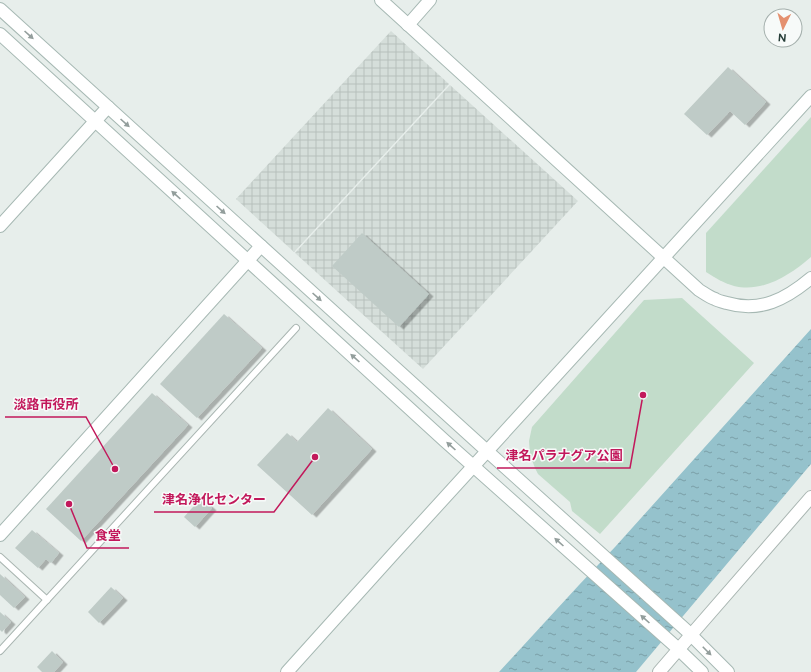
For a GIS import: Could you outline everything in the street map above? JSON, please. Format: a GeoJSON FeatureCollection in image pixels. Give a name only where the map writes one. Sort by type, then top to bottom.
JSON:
{"type":"FeatureCollection","features":[{"type":"Feature","properties":{"kind":"street"},"geometry":{"type":"LineString","coordinates":[[381,0],[699,290],[716,300],[738,306],[754,307],[776,301],[797,289],[811,278]]}},
{"type":"Feature","properties":{"kind":"street"},"geometry":{"type":"LineString","coordinates":[[408,25],[430,0]]}},
{"type":"Feature","properties":{"kind":"street"},"geometry":{"type":"LineString","coordinates":[[0,9],[688,632],[728,672]]}},
{"type":"Feature","properties":{"kind":"street"},"geometry":{"type":"LineString","coordinates":[[0,34],[473,466],[588,567],[702,672]]}},
{"type":"Feature","properties":{"kind":"street"},"geometry":{"type":"LineString","coordinates":[[287,672],[811,96]]}},
{"type":"Feature","properties":{"kind":"street"},"geometry":{"type":"LineString","coordinates":[[0,226],[108,107]]}},
{"type":"Feature","properties":{"kind":"street"},"geometry":{"type":"LineString","coordinates":[[0,535],[261,246]]}},
{"type":"Feature","properties":{"kind":"street"},"geometry":{"type":"LineString","coordinates":[[659,672],[688,632],[811,497]]}},
{"type":"Feature","properties":{"kind":"lane"},"geometry":{"type":"LineString","coordinates":[[0,651],[296,328]]}},
{"type":"Feature","properties":{"kind":"lane"},"geometry":{"type":"LineString","coordinates":[[0,557],[47,600]]}},
{"type":"Feature","properties":{"kind":"shaded area"},"geometry":{"type":"Polygon","coordinates":[[[391,31],[449,84],[294,252],[236,199],[391,31]]]}},
{"type":"Feature","properties":{"kind":"shaded area"},"geometry":{"type":"Polygon","coordinates":[[[450,85],[578,201],[423,369],[295,253],[450,85]]]}},
{"type":"Feature","properties":{"kind":"green space"},"geometry":{"type":"Polygon","coordinates":[[[811,117],[811,257],[776,281],[755,287],[745,288],[734,286],[706,272],[706,233],[811,117]]]}},
{"type":"Feature","properties":{"kind":"green space"},"geometry":{"type":"Polygon","coordinates":[[[682,298],[754,363],[600,534],[572,511],[570,502],[538,474],[530,455],[529,441],[532,427],[644,300],[682,298]]]}},
{"type":"Feature","properties":{"kind":"water"},"geometry":{"type":"Polygon","coordinates":[[[811,329],[811,464],[636,672],[499,672],[615,547],[811,329]]]}},
{"type":"Feature","properties":{"kind":"building"},"geometry":{"type":"Polygon","coordinates":[[[728,67],[766,102],[745,125],[730,111],[707,135],[684,114],[728,67]]]}},
{"type":"Feature","properties":{"kind":"building"},"geometry":{"type":"Polygon","coordinates":[[[362,233],[429,294],[399,327],[332,266],[362,233]]]}},
{"type":"Feature","properties":{"kind":"building"},"geometry":{"type":"Polygon","coordinates":[[[224,314],[262,348],[197,418],[160,384],[224,314]]]}},
{"type":"Feature","properties":{"kind":"building"},"geometry":{"type":"Polygon","coordinates":[[[152,393],[188,425],[81,541],[46,509],[152,393]]]}},
{"type":"Feature","properties":{"kind":"building"},"geometry":{"type":"Polygon","coordinates":[[[328,408],[372,449],[312,515],[257,465],[287,433],[297,442],[328,408]]]}},
{"type":"Feature","properties":{"kind":"building"},"geometry":{"type":"Polygon","coordinates":[[[201,498],[212,508],[195,527],[184,517],[201,498]]]}},
{"type":"Feature","properties":{"kind":"building"},"geometry":{"type":"Polygon","coordinates":[[[32,530],[59,553],[51,563],[46,559],[38,568],[15,548],[32,530]]]}},
{"type":"Feature","properties":{"kind":"building"},"geometry":{"type":"Polygon","coordinates":[[[0,574],[25,597],[14,608],[0,595],[0,574]]]}},
{"type":"Feature","properties":{"kind":"building"},"geometry":{"type":"Polygon","coordinates":[[[111,587],[123,598],[99,623],[88,612],[111,587]]]}},
{"type":"Feature","properties":{"kind":"building"},"geometry":{"type":"Polygon","coordinates":[[[0,612],[11,622],[2,632],[0,630],[0,612]]]}},
{"type":"Feature","properties":{"kind":"building"},"geometry":{"type":"Polygon","coordinates":[[[52,651],[63,662],[54,672],[42,672],[37,667],[52,651]]]}},
{"type":"Feature","properties":{"kind":"place","name":"津名パラナグア公園"},"geometry":{"type":"Point","coordinates":[643,395]}},
{"type":"Feature","properties":{"kind":"place","name":"津名浄化センター"},"geometry":{"type":"Point","coordinates":[315,457]}},
{"type":"Feature","properties":{"kind":"place","name":"淡路市役所"},"geometry":{"type":"Point","coordinates":[115,469]}},
{"type":"Feature","properties":{"kind":"place","name":"食堂"},"geometry":{"type":"Point","coordinates":[69,504]}}]}
